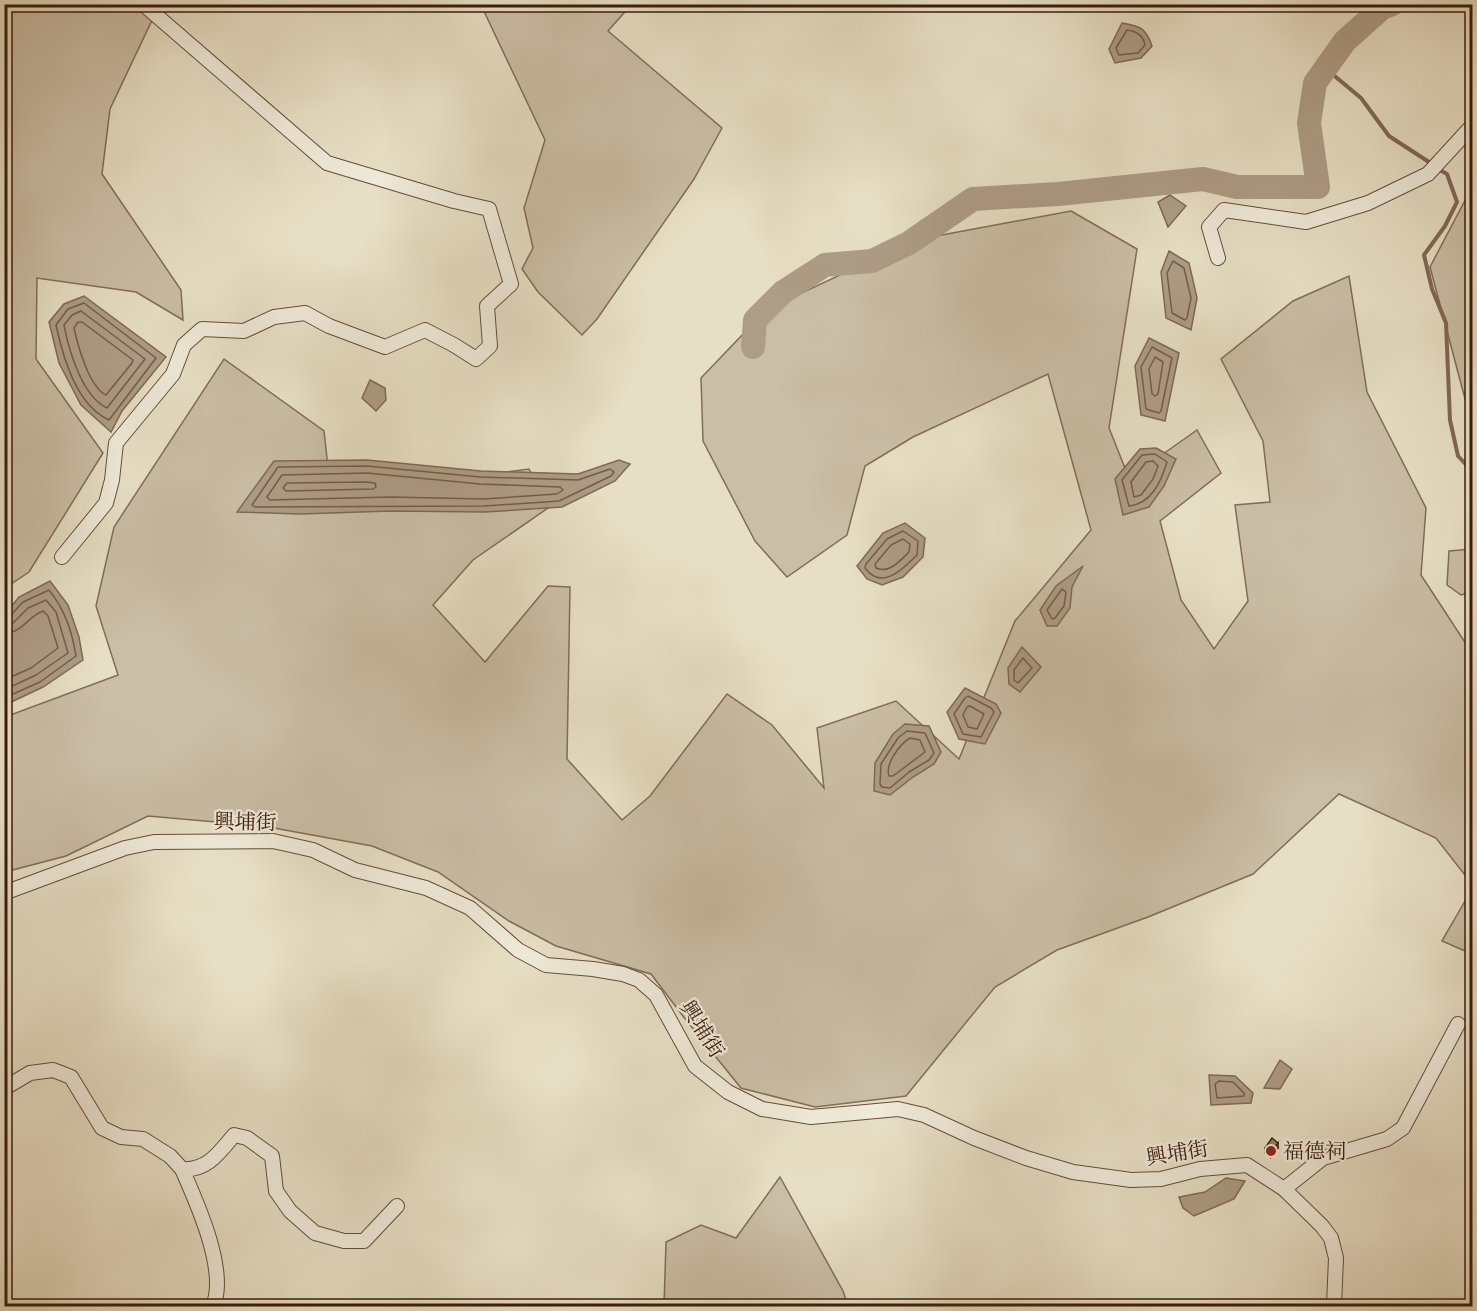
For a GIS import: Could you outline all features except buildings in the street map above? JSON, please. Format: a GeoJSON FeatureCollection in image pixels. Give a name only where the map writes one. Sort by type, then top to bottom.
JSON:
{"type":"FeatureCollection","features":[{"type":"Feature","properties":{"kind":"street"},"geometry":{"type":"LineString","coordinates":[[62,557],[106,503],[112,480],[116,443],[173,374],[184,345],[202,329],[244,331],[274,317],[305,313],[328,326],[385,347],[425,330],[476,360],[490,346],[487,306],[511,284],[489,208],[454,201],[327,163],[143,4]]}},
{"type":"Feature","properties":{"kind":"street"},"geometry":{"type":"LineString","coordinates":[[1218,258],[1209,227],[1224,210],[1306,222],[1368,203],[1428,174],[1473,126]]}},
{"type":"Feature","properties":{"kind":"street","name":"興埔街"},"geometry":{"type":"LineString","coordinates":[[4,893],[125,848],[154,842],[273,842],[313,850],[355,870],[426,888],[470,908],[518,950],[546,965],[593,969],[622,974],[639,980],[656,995],[695,1066],[728,1092],[762,1109],[811,1117],[898,1109],[924,1115],[1026,1158],[1073,1172],[1131,1180],[1161,1179],[1200,1169],[1247,1165],[1284,1189],[1322,1226],[1330,1238],[1336,1258],[1334,1306]]}},
{"type":"Feature","properties":{"kind":"street"},"geometry":{"type":"LineString","coordinates":[[1284,1189],[1323,1158],[1387,1139],[1403,1128],[1458,1024]]}},
{"type":"Feature","properties":{"kind":"street"},"geometry":{"type":"LineString","coordinates":[[4,1090],[30,1073],[53,1070],[71,1077],[102,1128],[122,1137],[143,1139],[170,1156],[182,1169],[209,1236],[217,1280],[216,1299],[213,1306]]}},
{"type":"Feature","properties":{"kind":"street"},"geometry":{"type":"LineString","coordinates":[[182,1169],[195,1170],[213,1159],[234,1135],[247,1138],[272,1156],[276,1191],[290,1212],[315,1233],[344,1241],[364,1240],[397,1206]]}},
{"type":"Feature","properties":{"kind":"shaded area"},"geometry":{"type":"Polygon","coordinates":[[[5,5],[131,5],[153,18],[110,109],[102,174],[181,290],[183,320],[136,292],[37,278],[36,359],[103,453],[29,572],[5,588],[5,5]]]}},
{"type":"Feature","properties":{"kind":"shaded area"},"geometry":{"type":"Polygon","coordinates":[[[481,5],[631,5],[608,31],[722,128],[694,179],[597,319],[582,335],[538,292],[522,269],[533,248],[524,208],[545,140],[481,5]]]}},
{"type":"Feature","properties":{"kind":"shaded area"},"geometry":{"type":"Polygon","coordinates":[[[1472,187],[1472,425],[1430,267],[1472,187]]]}},
{"type":"Feature","properties":{"kind":"shaded area"},"geometry":{"type":"Polygon","coordinates":[[[1071,211],[1137,249],[1109,428],[1129,478],[1197,430],[1221,473],[1160,521],[1181,600],[1214,649],[1248,601],[1235,505],[1270,502],[1263,441],[1221,359],[1293,301],[1349,276],[1367,392],[1426,508],[1421,575],[1472,653],[1472,884],[1436,838],[1339,794],[1253,874],[1148,917],[1057,950],[995,987],[906,1096],[815,1107],[741,1088],[651,974],[556,946],[509,921],[438,872],[372,846],[263,826],[148,816],[66,856],[5,872],[5,717],[118,675],[96,606],[114,527],[224,359],[324,431],[331,495],[529,469],[548,508],[473,560],[433,605],[485,662],[548,586],[570,587],[567,759],[622,820],[650,796],[727,694],[772,725],[824,788],[817,728],[896,701],[959,759],[1015,621],[1091,530],[1048,374],[913,437],[865,466],[847,535],[787,577],[755,541],[703,441],[701,378],[767,309],[915,240],[1071,211]]]}},
{"type":"Feature","properties":{"kind":"shaded area"},"geometry":{"type":"Polygon","coordinates":[[[1472,549],[1472,592],[1461,595],[1447,585],[1449,551],[1472,549]]]}},
{"type":"Feature","properties":{"kind":"shaded area"},"geometry":{"type":"Polygon","coordinates":[[[1472,889],[1472,954],[1442,941],[1472,889]]]}},
{"type":"Feature","properties":{"kind":"shaded area"},"geometry":{"type":"Polygon","coordinates":[[[780,1177],[843,1291],[848,1306],[664,1306],[666,1242],[701,1225],[736,1238],[780,1177]]]}},
{"type":"Feature","properties":{"kind":"water"},"geometry":{"type":"Polygon","coordinates":[[[1122,23],[1142,29],[1152,46],[1141,58],[1115,63],[1109,49],[1122,23]]]}},
{"type":"Feature","properties":{"kind":"water"},"geometry":{"type":"Polygon","coordinates":[[[1170,195],[1186,206],[1168,227],[1158,202],[1170,195]]]}},
{"type":"Feature","properties":{"kind":"water"},"geometry":{"type":"Polygon","coordinates":[[[1169,251],[1189,263],[1197,298],[1191,330],[1166,318],[1161,272],[1169,251]]]}},
{"type":"Feature","properties":{"kind":"water"},"geometry":{"type":"Polygon","coordinates":[[[84,296],[166,357],[122,411],[111,432],[81,405],[59,363],[49,322],[64,304],[84,296]]]}},
{"type":"Feature","properties":{"kind":"water"},"geometry":{"type":"Polygon","coordinates":[[[1149,338],[1179,353],[1165,421],[1141,415],[1135,366],[1149,338]]]}},
{"type":"Feature","properties":{"kind":"water"},"geometry":{"type":"Polygon","coordinates":[[[370,380],[385,388],[386,400],[376,411],[362,398],[370,380]]]}},
{"type":"Feature","properties":{"kind":"water"},"geometry":{"type":"Polygon","coordinates":[[[1156,448],[1176,459],[1164,486],[1149,507],[1123,515],[1115,479],[1140,449],[1156,448]]]}},
{"type":"Feature","properties":{"kind":"water"},"geometry":{"type":"Polygon","coordinates":[[[367,460],[481,471],[578,474],[619,460],[630,464],[615,481],[562,507],[485,512],[391,511],[300,514],[237,512],[274,461],[367,460]]]}},
{"type":"Feature","properties":{"kind":"water"},"geometry":{"type":"Polygon","coordinates":[[[905,523],[925,538],[923,557],[903,577],[882,585],[867,579],[857,566],[883,533],[905,523]]]}},
{"type":"Feature","properties":{"kind":"water"},"geometry":{"type":"Polygon","coordinates":[[[1083,566],[1072,587],[1070,608],[1057,626],[1047,626],[1040,610],[1056,586],[1083,566]]]}},
{"type":"Feature","properties":{"kind":"water"},"geometry":{"type":"Polygon","coordinates":[[[50,581],[68,605],[79,637],[83,660],[43,687],[5,705],[5,614],[19,597],[50,581]]]}},
{"type":"Feature","properties":{"kind":"water"},"geometry":{"type":"Polygon","coordinates":[[[1022,647],[1041,667],[1020,692],[1009,684],[1008,668],[1022,647]]]}},
{"type":"Feature","properties":{"kind":"water"},"geometry":{"type":"Polygon","coordinates":[[[965,688],[996,704],[1001,713],[985,744],[959,739],[947,712],[965,688]]]}},
{"type":"Feature","properties":{"kind":"water"},"geometry":{"type":"Polygon","coordinates":[[[905,724],[929,726],[941,752],[934,764],[890,795],[874,791],[875,763],[893,734],[905,724]]]}},
{"type":"Feature","properties":{"kind":"water"},"geometry":{"type":"Polygon","coordinates":[[[1280,1060],[1292,1069],[1280,1089],[1264,1088],[1280,1060]]]}},
{"type":"Feature","properties":{"kind":"water"},"geometry":{"type":"Polygon","coordinates":[[[1209,1075],[1235,1076],[1253,1093],[1251,1103],[1211,1105],[1209,1075]]]}},
{"type":"Feature","properties":{"kind":"water"},"geometry":{"type":"Polygon","coordinates":[[[1226,1178],[1245,1181],[1234,1199],[1194,1216],[1183,1208],[1179,1197],[1205,1192],[1226,1178]]]}},
{"type":"Feature","properties":{"kind":"waterway"},"geometry":{"type":"LineString","coordinates":[[753,347],[755,320],[783,292],[825,265],[872,261],[909,243],[973,199],[1058,194],[1203,179],[1237,187],[1318,187],[1309,123],[1315,83],[1345,41],[1382,8],[1392,4]]}},
{"type":"Feature","properties":{"kind":"waterway"},"geometry":{"type":"LineString","coordinates":[[1325,68],[1361,98],[1389,136],[1432,164]]}},
{"type":"Feature","properties":{"kind":"waterway"},"geometry":{"type":"LineString","coordinates":[[1438,169],[1447,174],[1457,202],[1445,226],[1424,255],[1432,289],[1446,323],[1450,420],[1458,456],[1472,471]]}},
{"type":"Feature","properties":{"kind":"place","name":"福德祠"},"geometry":{"type":"Point","coordinates":[1271,1151]}}]}
